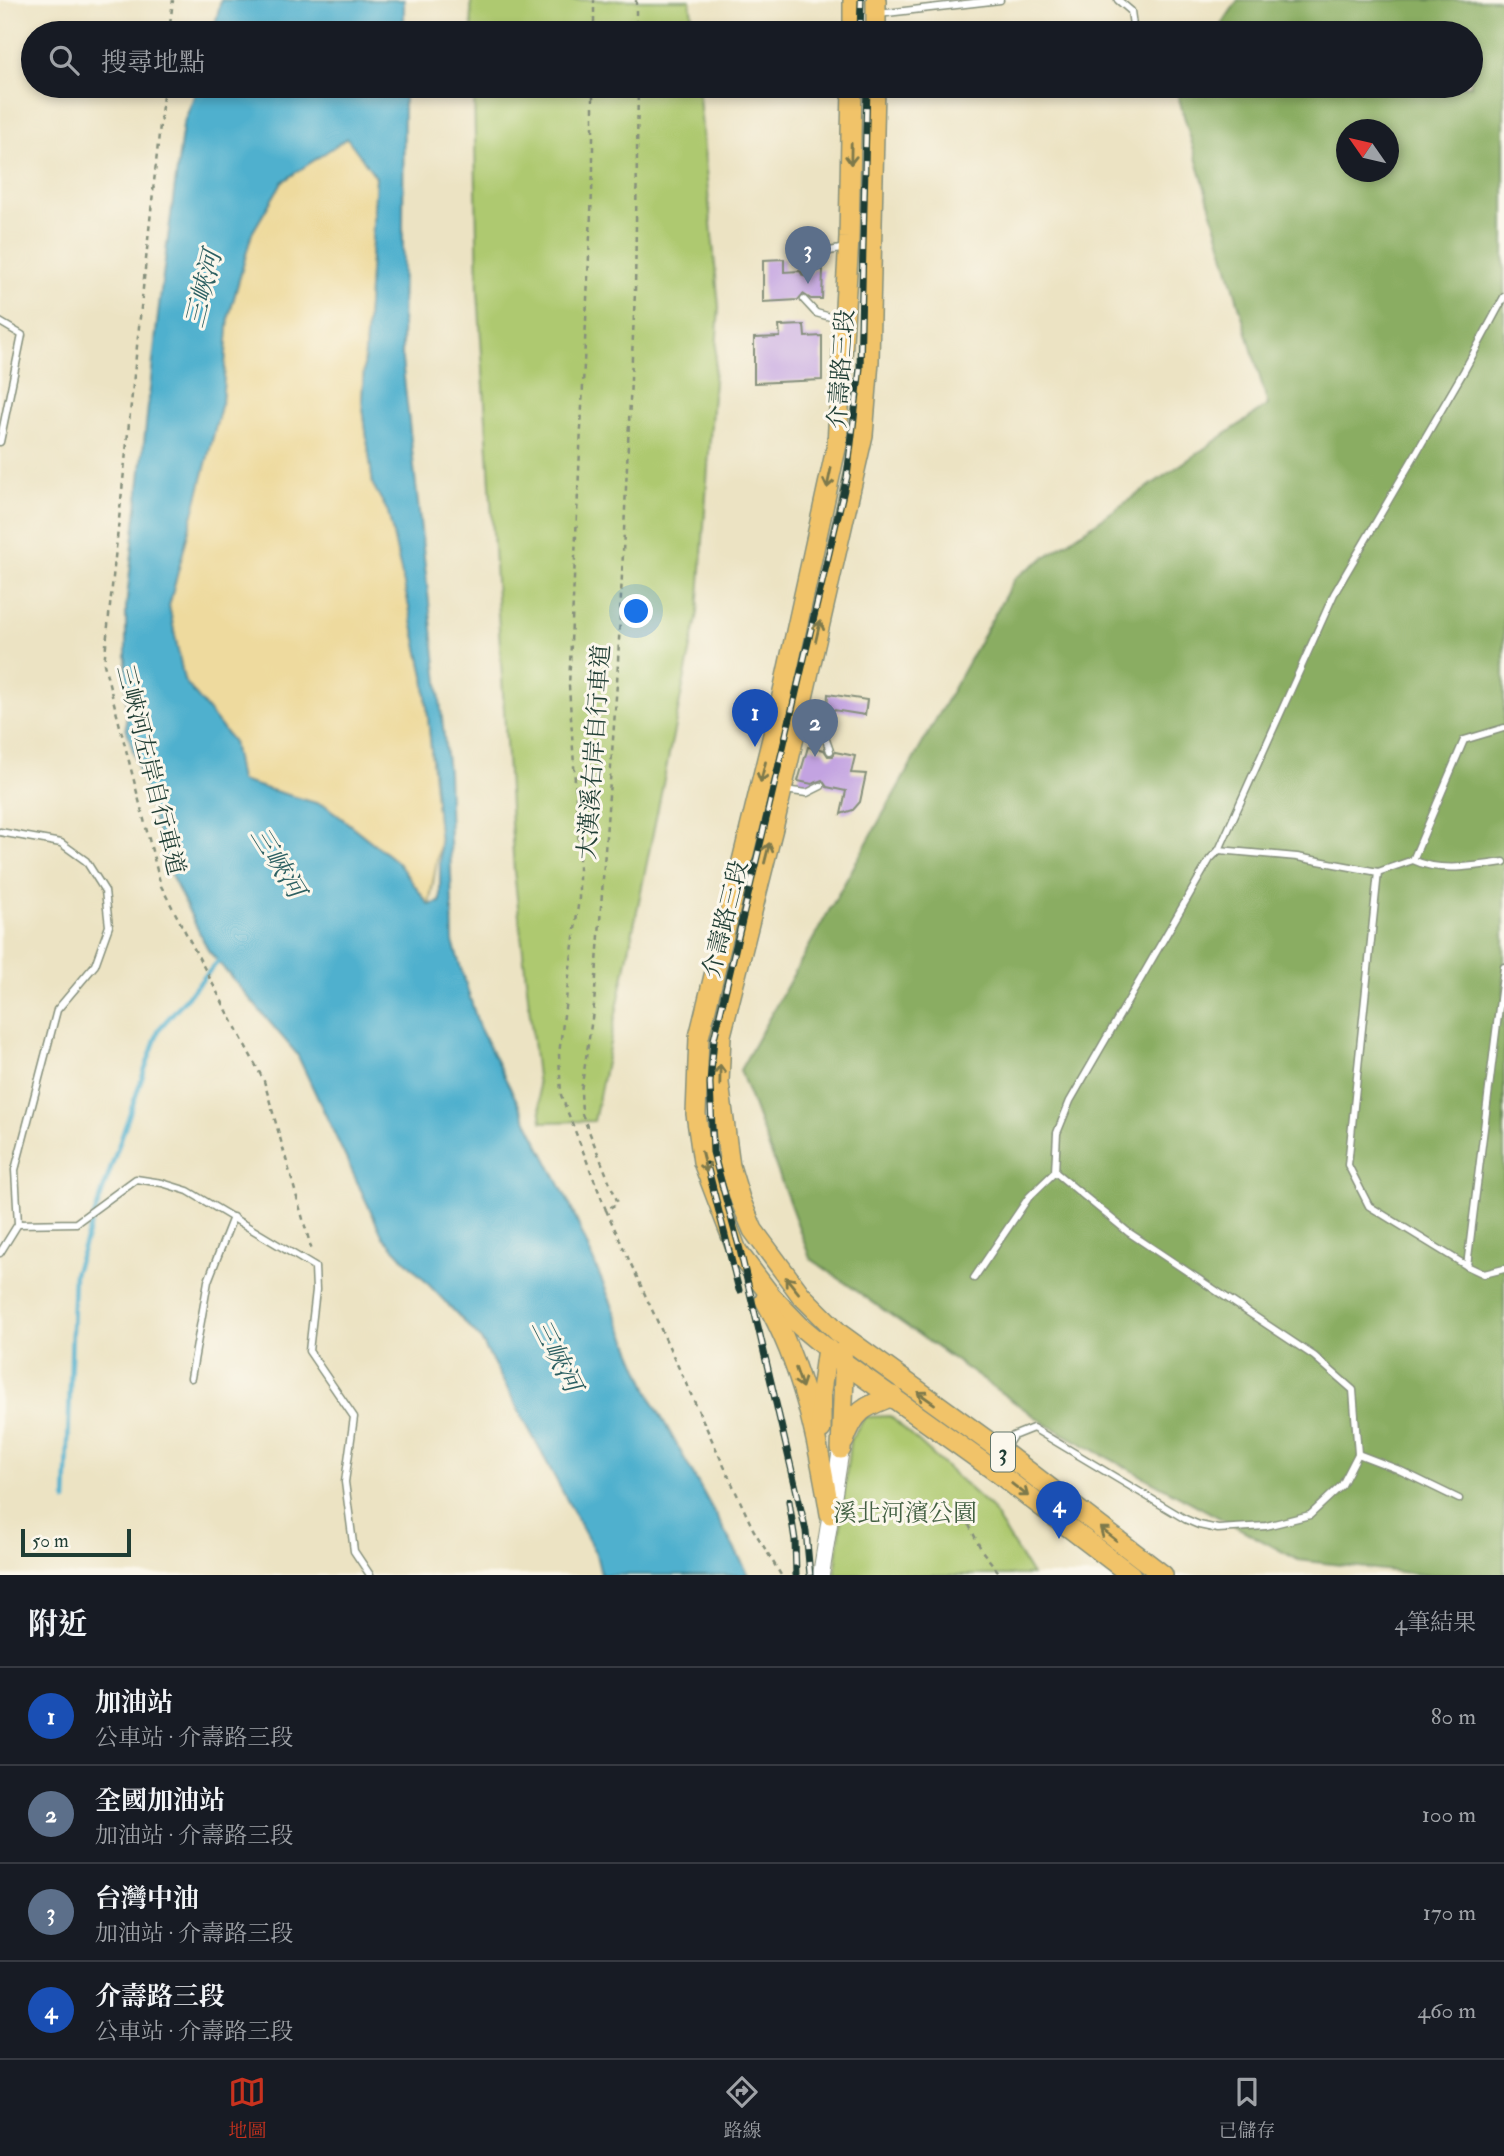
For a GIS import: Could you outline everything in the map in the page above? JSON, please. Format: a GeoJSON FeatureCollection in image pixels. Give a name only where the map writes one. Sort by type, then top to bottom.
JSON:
{"type":"FeatureCollection","features":[{"type":"Feature","properties":{"kind":"main road"},"geometry":{"type":"LineString","coordinates":[[853,0],[853,21]]}},
{"type":"Feature","properties":{"kind":"main road","name":"介壽路三段"},"geometry":{"type":"LineString","coordinates":[[852,98],[848,248],[838,433],[778,714],[699,1037],[696,1114],[703,1162],[737,1251],[771,1296],[800,1326],[833,1341],[1003,1452],[1163,1575]]}},
{"type":"Feature","properties":{"kind":"main road","name":"介壽路三段"},"geometry":{"type":"LineString","coordinates":[[833,1341],[753,1230],[730,1166],[719,1083],[721,1035],[782,790],[863,435],[870,361],[875,98]]}},
{"type":"Feature","properties":{"kind":"main road"},"geometry":{"type":"LineString","coordinates":[[737,1251],[775,1318],[787,1347],[810,1414],[822,1461],[830,1514]]}},
{"type":"Feature","properties":{"kind":"main road"},"geometry":{"type":"LineString","coordinates":[[822,1461],[821,1392],[833,1341]]}},
{"type":"Feature","properties":{"kind":"main road"},"geometry":{"type":"LineString","coordinates":[[833,1341],[843,1362],[841,1449]]}},
{"type":"Feature","properties":{"kind":"main road","name":"3"},"geometry":{"type":"LineString","coordinates":[[843,1362],[894,1396],[1132,1575]]}},
{"type":"Feature","properties":{"kind":"main road"},"geometry":{"type":"LineString","coordinates":[[841,1449],[850,1424],[865,1407],[894,1396]]}},
{"type":"Feature","properties":{"kind":"street"},"geometry":{"type":"LineString","coordinates":[[821,1575],[841,1449]]}},
{"type":"Feature","properties":{"kind":"lane"},"geometry":{"type":"LineString","coordinates":[[876,16],[1000,0]]}},
{"type":"Feature","properties":{"kind":"lane"},"geometry":{"type":"LineString","coordinates":[[1118,0],[1131,11],[1133,21]]}},
{"type":"Feature","properties":{"kind":"lane"},"geometry":{"type":"LineString","coordinates":[[806,271],[824,252],[848,248]]}},
{"type":"Feature","properties":{"kind":"lane"},"geometry":{"type":"LineString","coordinates":[[974,1278],[1030,1197],[1055,1172],[1057,1133],[1070,1101],[1210,859],[1219,850],[1334,594],[1504,297]]}},
{"type":"Feature","properties":{"kind":"lane"},"geometry":{"type":"LineString","coordinates":[[804,300],[816,313],[845,321]]}},
{"type":"Feature","properties":{"kind":"lane"},"geometry":{"type":"LineString","coordinates":[[0,322],[22,335],[0,442]]}},
{"type":"Feature","properties":{"kind":"lane"},"geometry":{"type":"LineString","coordinates":[[838,433],[863,435]]}},
{"type":"Feature","properties":{"kind":"lane"},"geometry":{"type":"LineString","coordinates":[[798,720],[825,737],[830,751]]}},
{"type":"Feature","properties":{"kind":"lane"},"geometry":{"type":"LineString","coordinates":[[1413,860],[1464,740],[1504,728]]}},
{"type":"Feature","properties":{"kind":"lane"},"geometry":{"type":"LineString","coordinates":[[782,790],[807,793],[821,786]]}},
{"type":"Feature","properties":{"kind":"lane"},"geometry":{"type":"LineString","coordinates":[[0,832],[61,843],[86,862],[105,891],[109,926],[95,965],[57,1010],[15,1170],[18,1224],[0,1253]]}},
{"type":"Feature","properties":{"kind":"lane"},"geometry":{"type":"LineString","coordinates":[[1219,850],[1297,857],[1378,872],[1413,860],[1422,864],[1464,868],[1504,862]]}},
{"type":"Feature","properties":{"kind":"lane"},"geometry":{"type":"LineString","coordinates":[[1378,872],[1348,1165],[1369,1206],[1467,1266],[1484,1274],[1503,1273]]}},
{"type":"Feature","properties":{"kind":"lane"},"geometry":{"type":"LineString","coordinates":[[1467,1266],[1504,967]]}},
{"type":"Feature","properties":{"kind":"lane"},"geometry":{"type":"LineString","coordinates":[[998,1473],[1003,1452],[1013,1436],[1033,1428],[1185,1518],[1199,1525],[1218,1529],[1266,1526],[1310,1515],[1342,1485],[1358,1454],[1353,1390],[1314,1356],[1128,1232],[1055,1172]]}},
{"type":"Feature","properties":{"kind":"lane"},"geometry":{"type":"LineString","coordinates":[[18,1224],[76,1223],[136,1179],[188,1191],[315,1267],[316,1290],[309,1351],[354,1417],[345,1482],[354,1551],[370,1575]]}},
{"type":"Feature","properties":{"kind":"lane"},"geometry":{"type":"LineString","coordinates":[[191,1378],[208,1281],[233,1217]]}},
{"type":"Feature","properties":{"kind":"lane"},"geometry":{"type":"LineString","coordinates":[[1358,1454],[1398,1469],[1459,1499]]}},
{"type":"Feature","properties":{"kind":"path"},"geometry":{"type":"LineString","coordinates":[[170,21],[173,0]]}},
{"type":"Feature","properties":{"kind":"path"},"geometry":{"type":"LineString","coordinates":[[594,0],[594,21]]}},
{"type":"Feature","properties":{"kind":"path"},"geometry":{"type":"LineString","coordinates":[[636,0],[636,21]]}},
{"type":"Feature","properties":{"kind":"path","name":"三峽河左岸自行車道"},"geometry":{"type":"LineString","coordinates":[[163,98],[104,664],[162,886],[264,1081],[315,1267]]}},
{"type":"Feature","properties":{"kind":"path"},"geometry":{"type":"LineString","coordinates":[[593,98],[593,170],[569,686],[579,845],[579,898],[559,1054],[561,1095],[606,1210],[753,1528],[781,1575]]}},
{"type":"Feature","properties":{"kind":"path","name":"大漢溪右岸自行車道"},"geometry":{"type":"LineString","coordinates":[[606,1210],[618,1203],[582,1114],[581,1091],[594,1005],[618,655],[635,292],[638,98]]}},
{"type":"Feature","properties":{"kind":"path"},"geometry":{"type":"LineString","coordinates":[[960,1507],[982,1550],[1001,1575]]}},
{"type":"Feature","properties":{"kind":"green space"},"geometry":{"type":"Polygon","coordinates":[[[471,0],[690,0],[693,21],[472,21],[471,0]]]}},
{"type":"Feature","properties":{"kind":"green space"},"geometry":{"type":"Polygon","coordinates":[[[1238,0],[1504,0],[1504,1575],[1426,1575],[1298,1560],[1047,1425],[810,1258],[740,1070],[1015,578],[1268,405],[1179,98],[1483,98],[1483,21],[1224,21],[1238,0]]]}},
{"type":"Feature","properties":{"kind":"green space"},"geometry":{"type":"Polygon","coordinates":[[[474,98],[699,98],[719,307],[698,613],[594,1121],[542,1122],[514,871],[478,291],[474,98]]]}},
{"type":"Feature","properties":{"kind":"green space","name":"溪北河濱公園"},"geometry":{"type":"Polygon","coordinates":[[[890,1416],[991,1508],[1032,1575],[835,1575],[850,1440],[865,1417],[890,1416]]]}},
{"type":"Feature","properties":{"kind":"sand"},"geometry":{"type":"Polygon","coordinates":[[[347,137],[376,177],[362,400],[373,485],[388,511],[424,675],[440,843],[429,905],[397,862],[326,806],[240,781],[233,742],[184,680],[169,606],[222,402],[229,316],[252,233],[282,182],[347,137]]]}},
{"type":"Feature","properties":{"kind":"water"},"geometry":{"type":"Polygon","coordinates":[[[221,0],[404,0],[404,21],[216,21],[221,0]]]}},
{"type":"Feature","properties":{"kind":"water","name":"三峽河"},"geometry":{"type":"Polygon","coordinates":[[[193,98],[404,98],[402,360],[448,772],[453,942],[479,1027],[570,1205],[653,1402],[749,1575],[601,1575],[596,1554],[480,1338],[383,1237],[297,1054],[208,950],[169,871],[126,727],[126,608],[159,306],[183,125],[193,98]],[[347,138],[282,182],[252,233],[229,316],[222,402],[169,606],[184,680],[233,742],[240,781],[326,806],[397,862],[429,905],[440,902],[440,843],[424,675],[388,512],[373,485],[362,400],[376,177],[347,138]]]}},
{"type":"Feature","properties":{"kind":"building"},"geometry":{"type":"Polygon","coordinates":[[[784,259],[784,272],[800,271],[807,277],[814,270],[823,270],[822,299],[811,299],[803,294],[798,300],[763,302],[763,260],[784,259]]]}},
{"type":"Feature","properties":{"kind":"building"},"geometry":{"type":"Polygon","coordinates":[[[804,325],[805,337],[822,336],[822,380],[754,383],[754,338],[780,337],[779,326],[804,325]]]}},
{"type":"Feature","properties":{"kind":"building"},"geometry":{"type":"Polygon","coordinates":[[[828,694],[867,700],[865,715],[827,709],[828,694]]]}},
{"type":"Feature","properties":{"kind":"building"},"geometry":{"type":"Polygon","coordinates":[[[808,747],[824,750],[828,756],[833,756],[835,752],[855,756],[851,773],[866,774],[860,802],[853,810],[841,814],[846,791],[827,787],[822,780],[812,784],[798,781],[808,747]]]}},
{"type":"Feature","properties":{"kind":"waterway"},"geometry":{"type":"LineString","coordinates":[[66,1501],[74,1274],[159,1029],[221,958]]}},
{"type":"Feature","properties":{"kind":"railway"},"geometry":{"type":"LineString","coordinates":[[860,21],[861,0]]}},
{"type":"Feature","properties":{"kind":"railway"},"geometry":{"type":"LineString","coordinates":[[810,1575],[806,1531],[740,1250],[713,1152],[710,1083],[714,1039],[847,477],[860,368],[867,98]]}},
{"type":"Feature","properties":{"kind":"railway"},"geometry":{"type":"LineString","coordinates":[[707,1165],[739,1290]]}},
{"type":"Feature","properties":{"kind":"railway"},"geometry":{"type":"LineString","coordinates":[[789,1501],[795,1540],[796,1575]]}},
{"type":"Feature","properties":{"kind":"place","name":"台灣中油"},"geometry":{"type":"Point","coordinates":[808,284]}},
{"type":"Feature","properties":{"kind":"place","name":"加油站"},"geometry":{"type":"Point","coordinates":[755,747]}},
{"type":"Feature","properties":{"kind":"place","name":"全國加油站"},"geometry":{"type":"Point","coordinates":[815,757]}},
{"type":"Feature","properties":{"kind":"place","name":"介壽路三段"},"geometry":{"type":"Point","coordinates":[1059,1539]}}]}
